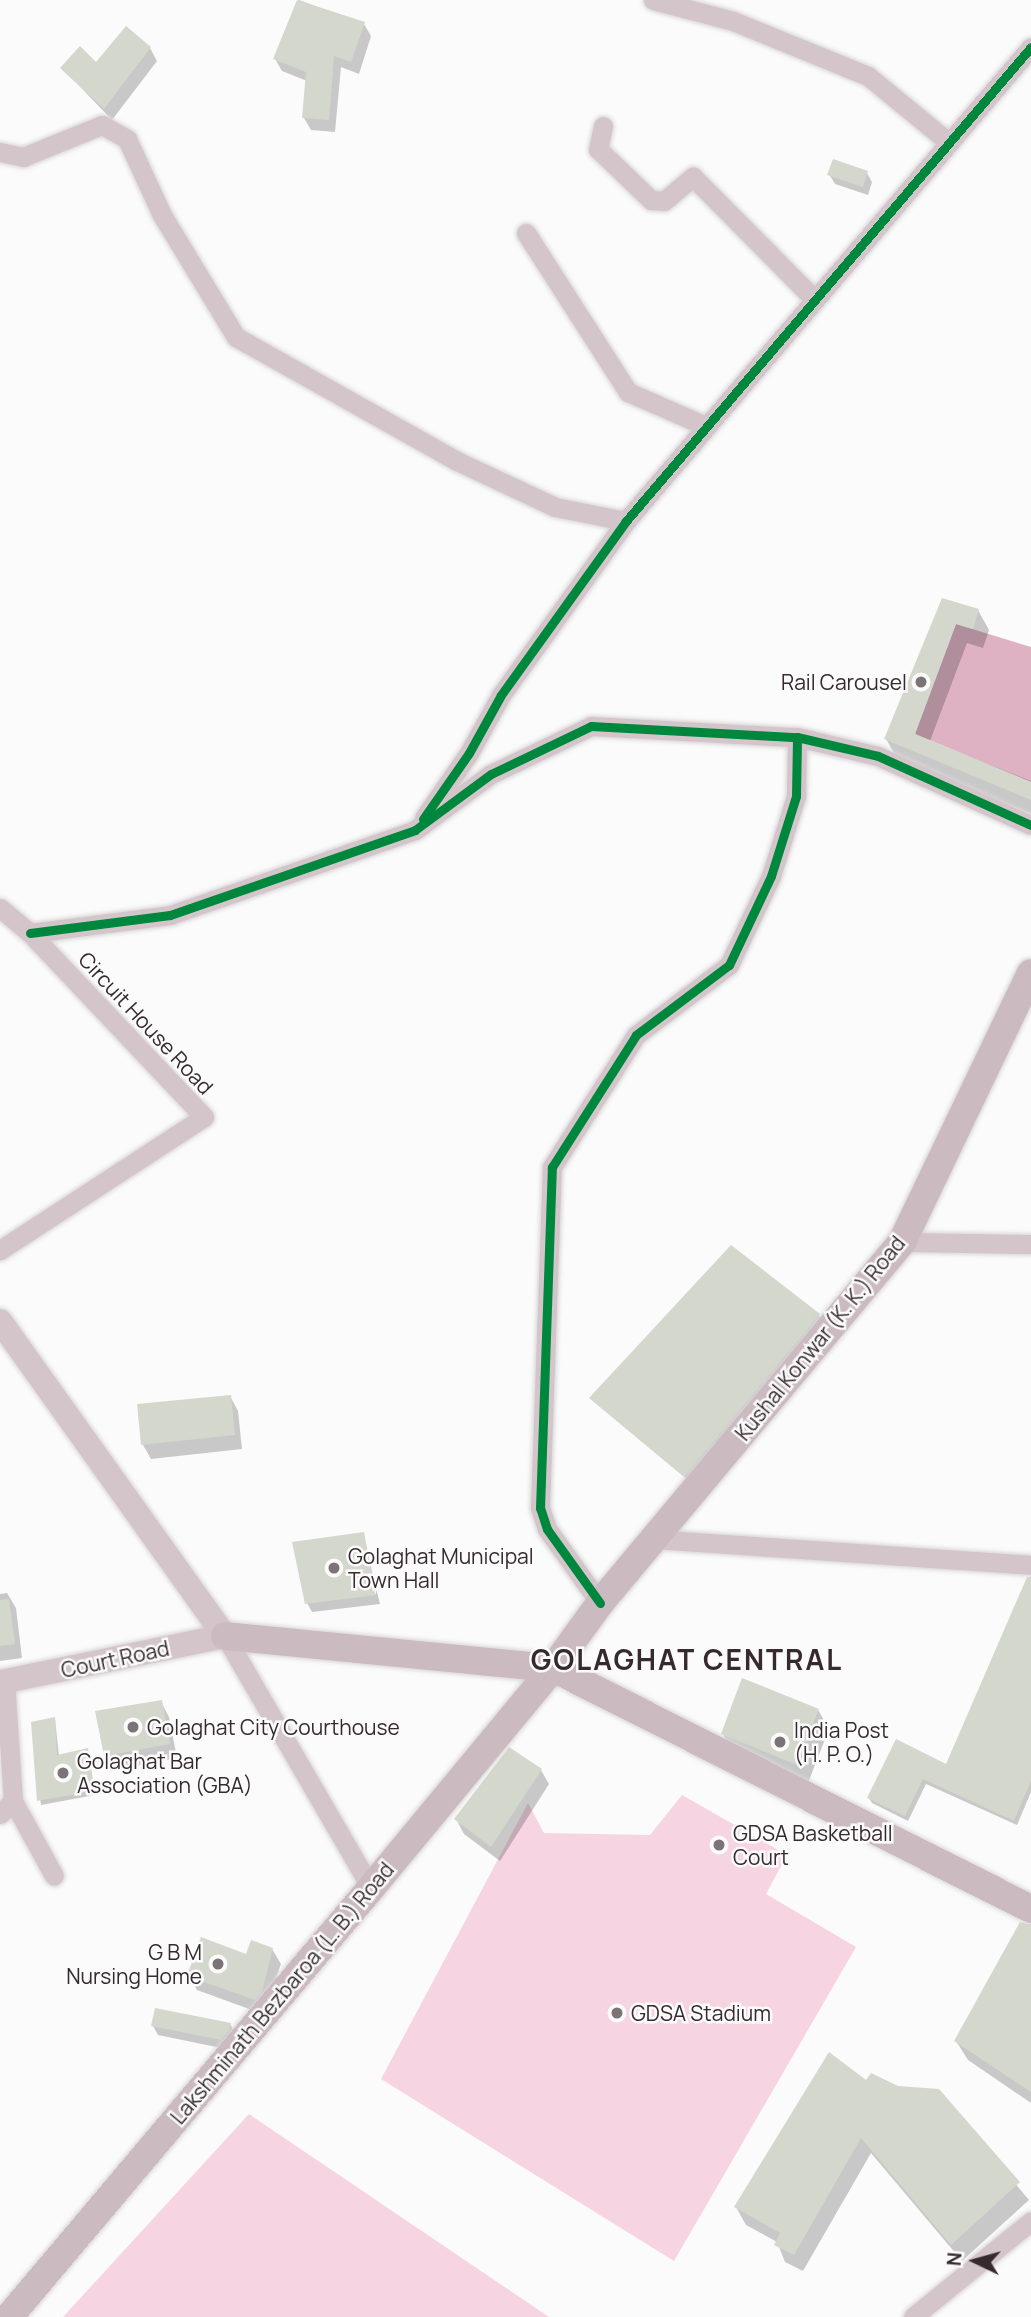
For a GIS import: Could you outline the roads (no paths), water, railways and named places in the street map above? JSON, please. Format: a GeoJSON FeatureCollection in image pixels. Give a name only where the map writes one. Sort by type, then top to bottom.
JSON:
{"type":"FeatureCollection","features":[{"type":"Feature","properties":{"kind":"main road","name":"Kushal Konwar (K. K.) Road"},"geometry":{"type":"LineString","coordinates":[[553,1668],[600,1603],[902,1242],[1031,973]]}},
{"type":"Feature","properties":{"kind":"main road"},"geometry":{"type":"LineString","coordinates":[[225,1636],[553,1668],[1031,1909]]}},
{"type":"Feature","properties":{"kind":"main road","name":"Lakshminath Bezbaroa (L. B.) Road"},"geometry":{"type":"LineString","coordinates":[[9,2317],[553,1668]]}},
{"type":"Feature","properties":{"kind":"street"},"geometry":{"type":"LineString","coordinates":[[653,0],[733,21],[868,76],[947,141]]}},
{"type":"Feature","properties":{"kind":"street"},"geometry":{"type":"LineString","coordinates":[[415,830],[469,753],[501,695],[626,521],[947,141],[1031,47]]}},
{"type":"Feature","properties":{"kind":"street"},"geometry":{"type":"LineString","coordinates":[[0,152],[23,157],[102,125],[127,139],[162,215],[236,337],[457,461],[555,507],[626,521]]}},
{"type":"Feature","properties":{"kind":"street"},"geometry":{"type":"LineString","coordinates":[[603,126],[598,149],[651,200],[664,201],[692,177],[814,299]]}},
{"type":"Feature","properties":{"kind":"street"},"geometry":{"type":"LineString","coordinates":[[526,233],[628,392],[706,426]]}},
{"type":"Feature","properties":{"kind":"street"},"geometry":{"type":"LineString","coordinates":[[30,933],[170,915],[415,830],[491,774],[591,726],[797,737],[878,756],[1031,825]]}},
{"type":"Feature","properties":{"kind":"street"},"geometry":{"type":"LineString","coordinates":[[600,1603],[547,1529],[540,1508],[552,1167],[636,1035],[729,965],[771,876],[796,796],[797,737]]}},
{"type":"Feature","properties":{"kind":"street","name":"Circuit House Road"},"geometry":{"type":"LineString","coordinates":[[0,908],[30,933],[204,1117],[0,1250]]}},
{"type":"Feature","properties":{"kind":"street"},"geometry":{"type":"LineString","coordinates":[[902,1242],[1031,1244]]}},
{"type":"Feature","properties":{"kind":"street"},"geometry":{"type":"LineString","coordinates":[[0,1321],[225,1636],[371,1888]]}},
{"type":"Feature","properties":{"kind":"street"},"geometry":{"type":"LineString","coordinates":[[653,1539],[1031,1565]]}},
{"type":"Feature","properties":{"kind":"street","name":"Court Road"},"geometry":{"type":"LineString","coordinates":[[3,1682],[225,1636]]}},
{"type":"Feature","properties":{"kind":"street"},"geometry":{"type":"LineString","coordinates":[[3,1682],[6,1807],[54,1876]]}},
{"type":"Feature","properties":{"kind":"street"},"geometry":{"type":"LineString","coordinates":[[913,2317],[1031,2221]]}},
{"type":"Feature","properties":{"kind":"place","name":"Rail Carousel"},"geometry":{"type":"Point","coordinates":[921,682]}},
{"type":"Feature","properties":{"kind":"place","name":"Golaghat Municipal Town Hall"},"geometry":{"type":"Point","coordinates":[334,1568]}},
{"type":"Feature","properties":{"kind":"place","name":"Golaghat City Courthouse"},"geometry":{"type":"Point","coordinates":[133,1727]}},
{"type":"Feature","properties":{"kind":"place","name":"India Post (H. P. O.)"},"geometry":{"type":"Point","coordinates":[780,1742]}},
{"type":"Feature","properties":{"kind":"place","name":"Golaghat Bar Association (GBA)"},"geometry":{"type":"Point","coordinates":[63,1773]}},
{"type":"Feature","properties":{"kind":"place","name":"GDSA Basketball Court"},"geometry":{"type":"Point","coordinates":[719,1845]}},
{"type":"Feature","properties":{"kind":"place","name":"G B M Nursing Home"},"geometry":{"type":"Point","coordinates":[218,1964]}},
{"type":"Feature","properties":{"kind":"place","name":"GDSA Stadium"},"geometry":{"type":"Point","coordinates":[617,2013]}},
{"type":"Feature","properties":{"kind":"district","name":"GOLAGHAT CENTRAL"},"geometry":{"type":"Point","coordinates":[687,1659]}}]}
